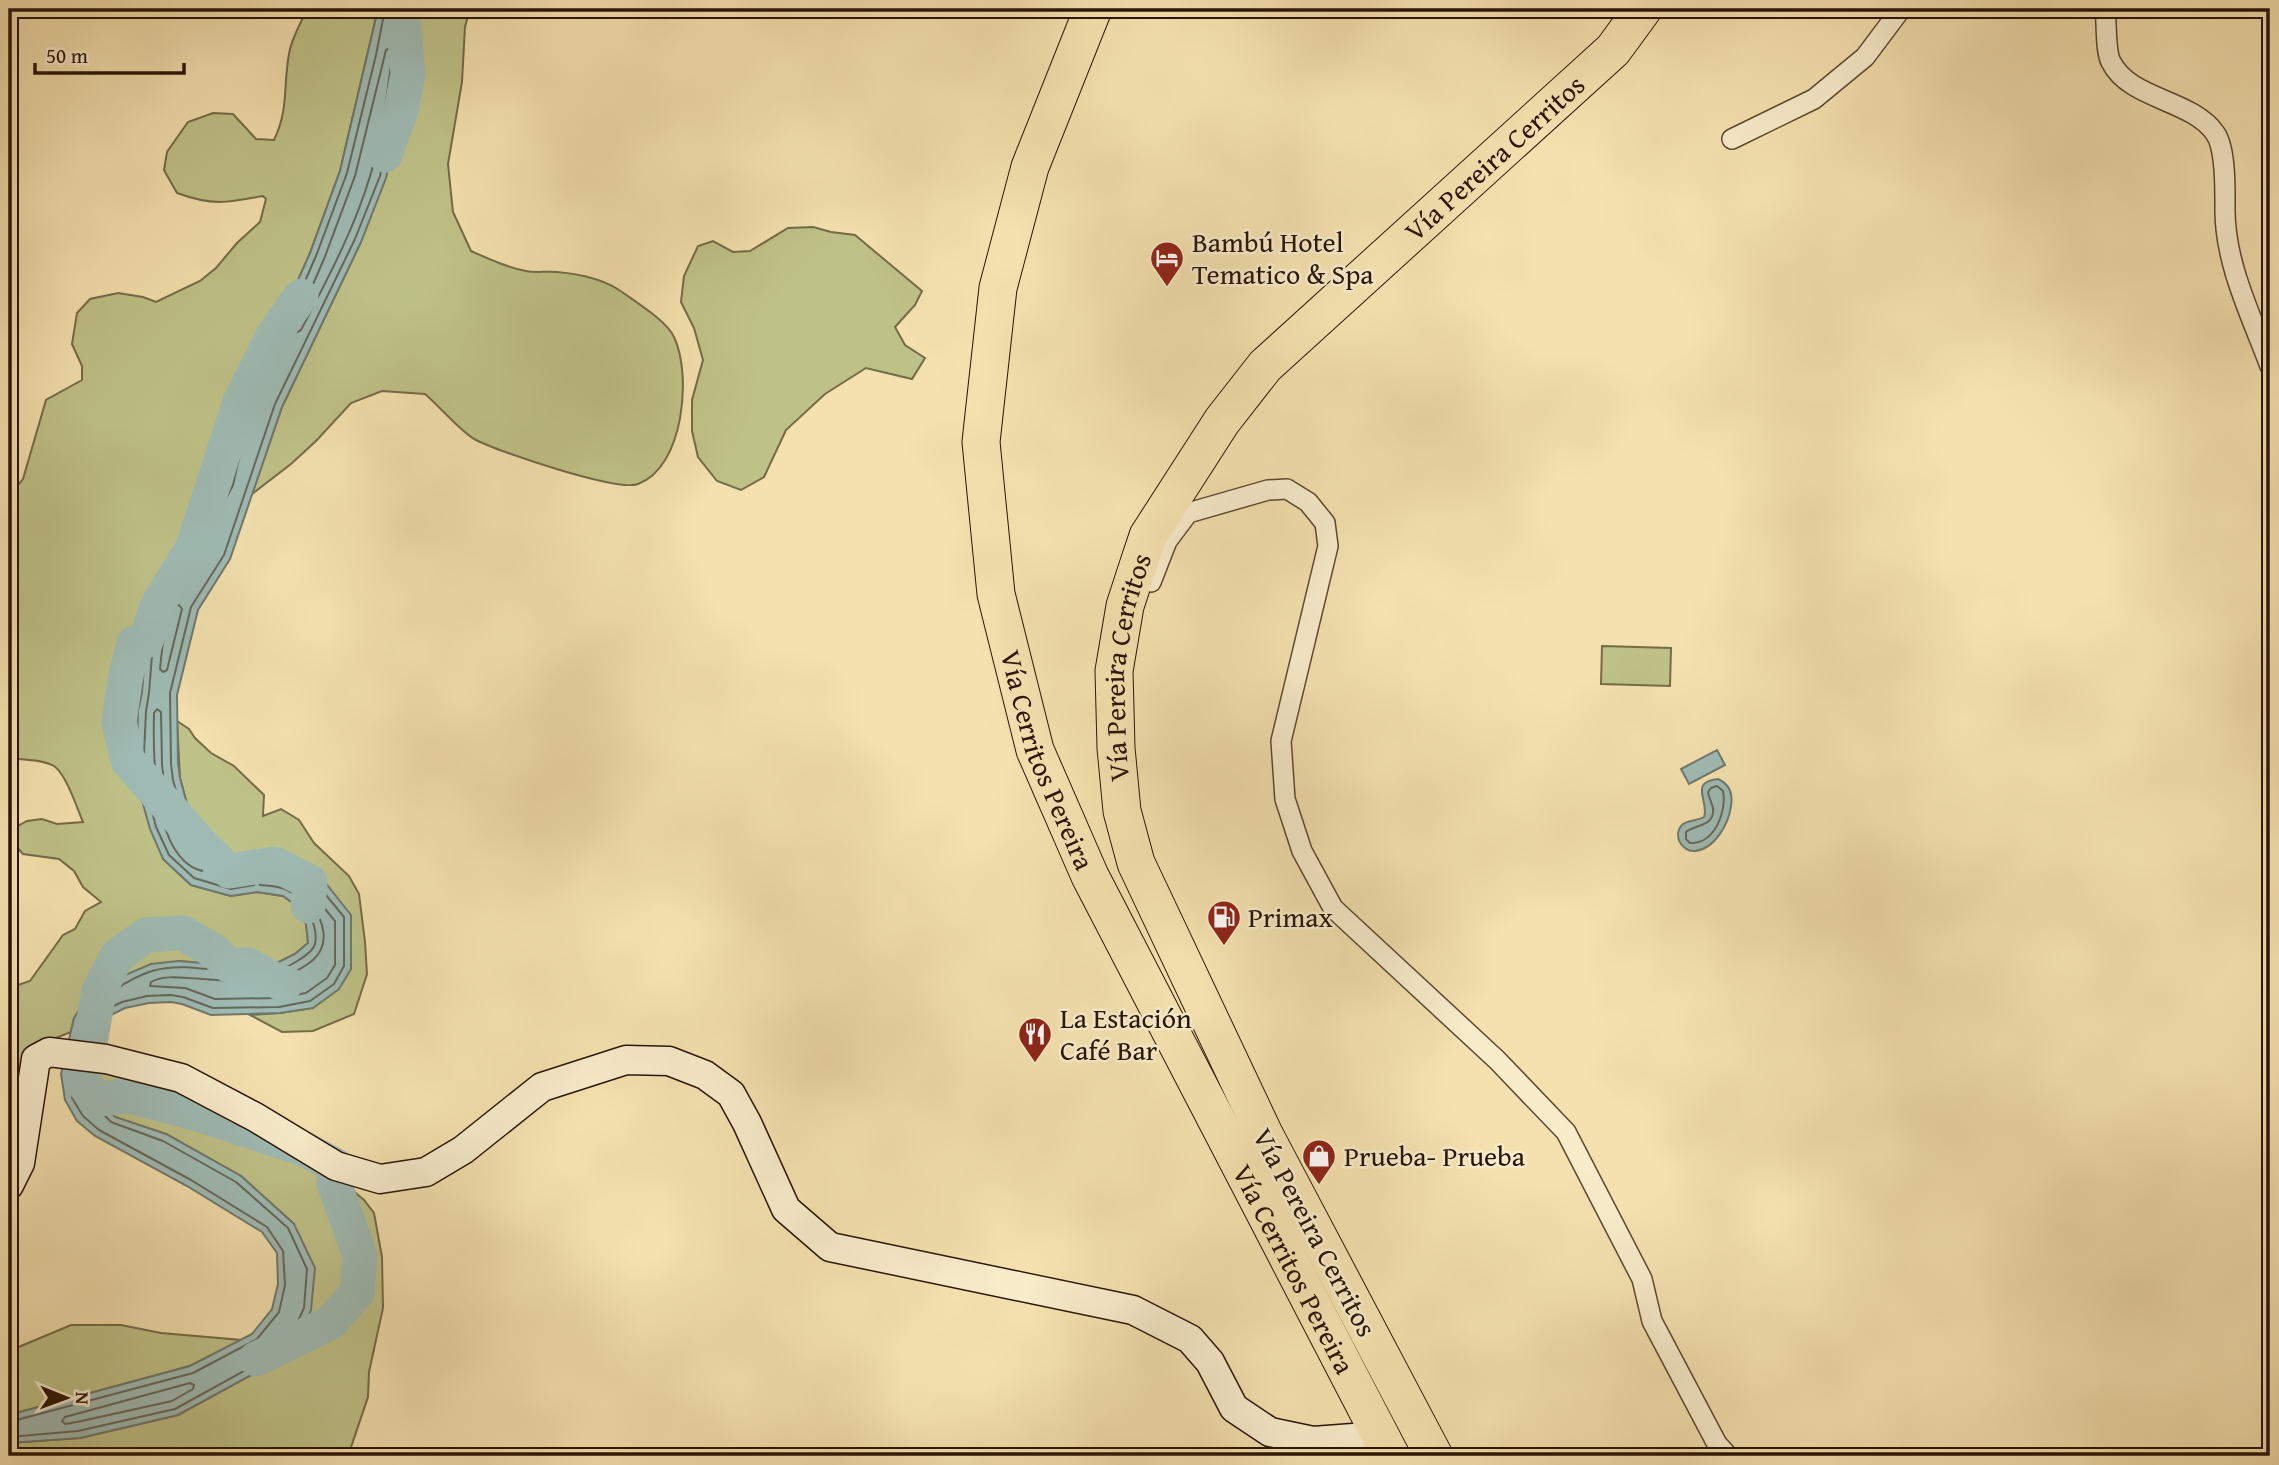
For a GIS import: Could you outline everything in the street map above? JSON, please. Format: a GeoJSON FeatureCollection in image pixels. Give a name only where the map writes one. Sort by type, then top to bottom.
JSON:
{"type":"FeatureCollection","features":[{"type":"Feature","properties":{"kind":"highway","name":"Vía Cerritos Pereira"},"geometry":{"type":"LineString","coordinates":[[1093,9],[1030,166],[998,288],[981,442],[996,594],[1035,750],[1090,876],[1386,1446]]}},
{"type":"Feature","properties":{"kind":"highway","name":"Vía Pereira Cerritos"},"geometry":{"type":"LineString","coordinates":[[1433,1456],[1264,1134],[1136,863],[1122,811],[1116,748],[1114,671],[1125,606],[1149,536],[1223,421],[1265,366],[1613,50],[1643,9]]}},
{"type":"Feature","properties":{"kind":"street"},"geometry":{"type":"LineString","coordinates":[[1732,139],[1814,99],[1865,57],[1901,9]]}},
{"type":"Feature","properties":{"kind":"street"},"geometry":{"type":"LineString","coordinates":[[2105,9],[2110,61],[2125,80],[2198,116],[2217,135],[2226,177],[2225,210],[2230,256],[2270,366]]}},
{"type":"Feature","properties":{"kind":"street"},"geometry":{"type":"LineString","coordinates":[[1120,630],[1146,596],[1167,541],[1188,513],[1268,490],[1287,489],[1308,502],[1325,523],[1328,546],[1281,741],[1285,799],[1302,851],[1333,908],[1497,1060],[1566,1132],[1642,1279],[1653,1321],[1717,1444],[1728,1456]]}},
{"type":"Feature","properties":{"kind":"street"},"geometry":{"type":"LineString","coordinates":[[9,1185],[20,1163],[36,1059],[49,1052],[106,1059],[180,1078],[255,1117],[336,1166],[380,1179],[426,1172],[463,1150],[542,1087],[626,1060],[669,1061],[705,1075],[731,1094],[786,1209],[830,1247],[1133,1310],[1190,1339],[1210,1362],[1234,1408],[1270,1432],[1313,1441],[1386,1446]]}},
{"type":"Feature","properties":{"kind":"green space"},"geometry":{"type":"Polygon","coordinates":[[[307,9],[378,9],[340,171],[310,253],[240,421],[226,483],[193,547],[157,606],[146,641],[139,711],[163,859],[191,885],[231,896],[257,892],[283,896],[294,904],[306,924],[308,943],[295,954],[275,964],[228,965],[178,961],[74,1018],[71,1032],[33,1047],[9,1091],[9,988],[30,981],[63,935],[75,929],[85,911],[101,902],[83,887],[74,871],[59,859],[23,854],[12,842],[18,826],[27,821],[42,819],[57,824],[83,822],[67,784],[54,766],[38,761],[9,758],[9,489],[14,490],[23,479],[46,400],[82,380],[82,366],[72,344],[77,313],[90,299],[118,293],[156,302],[200,281],[260,222],[266,199],[263,196],[220,202],[200,200],[177,193],[164,170],[167,152],[188,122],[213,113],[233,114],[256,139],[274,140],[284,108],[290,48],[307,9]]]}},
{"type":"Feature","properties":{"kind":"green space"},"geometry":{"type":"Polygon","coordinates":[[[415,9],[470,9],[465,27],[462,82],[448,164],[453,212],[471,251],[498,263],[530,272],[574,274],[607,284],[651,313],[674,337],[680,354],[682,374],[680,418],[666,459],[653,474],[638,484],[626,485],[584,477],[508,453],[471,437],[425,394],[382,391],[351,403],[291,464],[252,494],[282,407],[361,242],[401,110],[415,9]]]}},
{"type":"Feature","properties":{"kind":"green space"},"geometry":{"type":"Polygon","coordinates":[[[813,227],[855,235],[922,291],[915,305],[895,327],[905,345],[925,358],[912,379],[866,368],[825,394],[786,430],[764,477],[741,490],[717,481],[698,457],[692,431],[692,400],[703,360],[694,328],[681,302],[684,276],[698,246],[713,241],[733,252],[750,251],[788,228],[813,227]]]}},
{"type":"Feature","properties":{"kind":"green space"},"geometry":{"type":"Polygon","coordinates":[[[1602,646],[1671,648],[1670,686],[1601,684],[1602,646]]]}},
{"type":"Feature","properties":{"kind":"green space"},"geometry":{"type":"Polygon","coordinates":[[[177,721],[189,729],[211,753],[234,766],[264,795],[263,816],[281,809],[299,820],[314,843],[349,876],[359,894],[367,974],[354,1014],[313,1031],[282,1032],[250,1015],[313,1008],[316,871],[229,871],[194,830],[180,778],[177,721]]]}},
{"type":"Feature","properties":{"kind":"green space"},"geometry":{"type":"Polygon","coordinates":[[[82,1065],[181,1078],[336,1166],[345,1184],[364,1200],[374,1213],[382,1257],[383,1308],[369,1372],[368,1397],[348,1456],[232,1456],[215,1450],[196,1449],[159,1456],[9,1456],[9,1443],[80,1438],[178,1415],[275,1362],[294,1224],[241,1176],[166,1134],[115,1117],[83,1083],[82,1065]]]}},
{"type":"Feature","properties":{"kind":"green space"},"geometry":{"type":"Polygon","coordinates":[[[71,1325],[121,1325],[161,1333],[242,1340],[190,1366],[9,1415],[9,1351],[71,1325]]]}},
{"type":"Feature","properties":{"kind":"water"},"geometry":{"type":"Polygon","coordinates":[[[378,9],[415,9],[401,110],[386,178],[361,242],[282,407],[230,559],[198,610],[177,695],[178,763],[194,830],[229,871],[316,871],[351,915],[351,969],[339,989],[313,1008],[280,1013],[211,1015],[171,1002],[125,1008],[99,1021],[82,1065],[83,1083],[115,1117],[166,1134],[241,1176],[294,1224],[315,1268],[311,1310],[297,1340],[275,1362],[178,1415],[80,1438],[9,1443],[9,1415],[190,1366],[252,1334],[272,1309],[278,1284],[277,1253],[262,1232],[187,1186],[95,1136],[77,1121],[65,1100],[61,1074],[74,1018],[82,1006],[99,991],[123,976],[151,964],[178,961],[228,965],[275,964],[295,954],[308,943],[306,924],[294,904],[283,896],[257,892],[231,896],[191,885],[163,859],[150,829],[141,797],[137,754],[138,711],[146,641],[157,606],[193,547],[226,483],[240,421],[310,253],[340,171],[378,9]]]}},
{"type":"Feature","properties":{"kind":"water"},"geometry":{"type":"Polygon","coordinates":[[[1717,750],[1725,765],[1689,784],[1681,769],[1717,750]]]}},
{"type":"Feature","properties":{"kind":"water"},"geometry":{"type":"Polygon","coordinates":[[[1718,779],[1731,794],[1727,820],[1720,834],[1709,846],[1690,851],[1682,846],[1678,833],[1683,824],[1704,817],[1702,788],[1709,781],[1718,779]]]}},
{"type":"Feature","properties":{"kind":"waterway"},"geometry":{"type":"LineString","coordinates":[[385,155],[401,110],[408,74],[402,9]]}},
{"type":"Feature","properties":{"kind":"waterway"},"geometry":{"type":"LineString","coordinates":[[301,296],[274,334],[240,402],[193,547],[157,606],[146,641],[134,643],[119,722],[128,761],[202,845],[229,871],[274,864],[310,882],[308,906]]}},
{"type":"Feature","properties":{"kind":"waterway"},"geometry":{"type":"LineString","coordinates":[[256,1359],[330,1323],[357,1293],[360,1256],[334,1183],[336,1166],[304,1149],[198,1114],[130,1096],[98,1099],[83,1083],[99,991],[117,956],[146,935],[183,933],[214,951],[228,965],[248,965],[282,984],[286,983]]}},
{"type":"Feature","properties":{"kind":"place","name":"Bambú Hotel Tematico & Spa"},"geometry":{"type":"Point","coordinates":[1167,288]}},
{"type":"Feature","properties":{"kind":"place","name":"Primax"},"geometry":{"type":"Point","coordinates":[1224,947]}},
{"type":"Feature","properties":{"kind":"place","name":"La Estación Café Bar"},"geometry":{"type":"Point","coordinates":[1035,1064]}},
{"type":"Feature","properties":{"kind":"place","name":"Prueba- Prueba"},"geometry":{"type":"Point","coordinates":[1319,1186]}}]}
